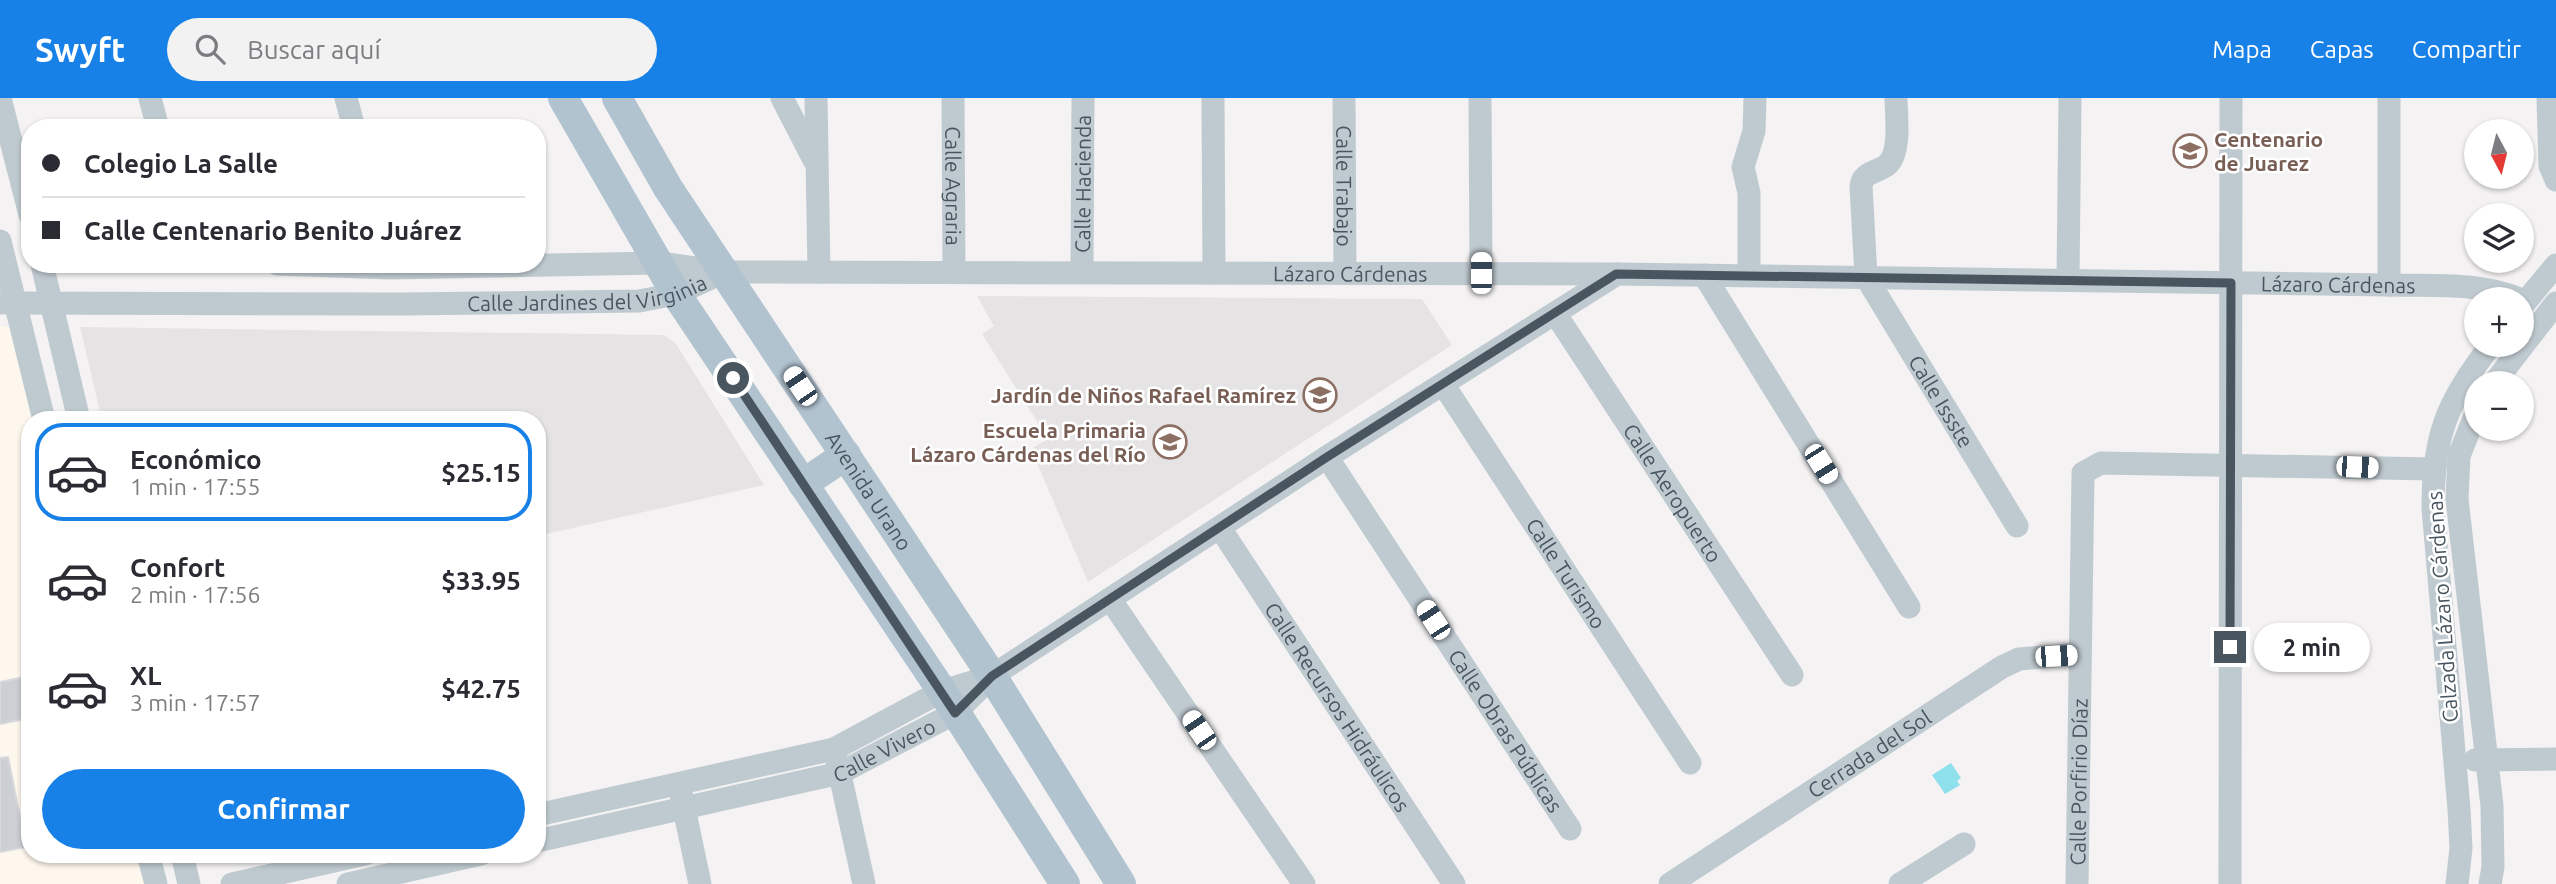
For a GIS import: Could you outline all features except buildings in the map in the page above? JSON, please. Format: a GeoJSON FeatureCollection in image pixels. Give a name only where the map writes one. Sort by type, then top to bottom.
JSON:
{"type":"FeatureCollection","features":[{"type":"Feature","properties":{"kind":"main road"},"geometry":{"type":"LineString","coordinates":[[563,98],[676,294],[948,702],[1065,884]]}},
{"type":"Feature","properties":{"kind":"main road","name":"Avenida Urano"},"geometry":{"type":"LineString","coordinates":[[617,98],[668,188],[992,676],[1121,884]]}},
{"type":"Feature","properties":{"kind":"main road"},"geometry":{"type":"LineString","coordinates":[[803,484],[846,455]]}},
{"type":"Feature","properties":{"kind":"street"},"geometry":{"type":"LineString","coordinates":[[0,98],[21,180]]}},
{"type":"Feature","properties":{"kind":"street"},"geometry":{"type":"LineString","coordinates":[[150,98],[156,119]]}},
{"type":"Feature","properties":{"kind":"street"},"geometry":{"type":"LineString","coordinates":[[346,98],[352,119]]}},
{"type":"Feature","properties":{"kind":"street"},"geometry":{"type":"LineString","coordinates":[[782,98],[815,163]]}},
{"type":"Feature","properties":{"kind":"street"},"geometry":{"type":"LineString","coordinates":[[816,98],[815,163],[819,272]]}},
{"type":"Feature","properties":{"kind":"street","name":"Calle Agraria"},"geometry":{"type":"LineString","coordinates":[[953,98],[954,272]]}},
{"type":"Feature","properties":{"kind":"street","name":"Calle Hacienda"},"geometry":{"type":"LineString","coordinates":[[1083,98],[1083,272]]}},
{"type":"Feature","properties":{"kind":"street"},"geometry":{"type":"LineString","coordinates":[[1213,98],[1214,273]]}},
{"type":"Feature","properties":{"kind":"street","name":"Calle Trabajo"},"geometry":{"type":"LineString","coordinates":[[1344,98],[1345,273]]}},
{"type":"Feature","properties":{"kind":"street"},"geometry":{"type":"LineString","coordinates":[[1480,98],[1481,273]]}},
{"type":"Feature","properties":{"kind":"street"},"geometry":{"type":"LineString","coordinates":[[1749,275],[1749,193],[1742,167],[1754,131],[1755,98]]}},
{"type":"Feature","properties":{"kind":"street"},"geometry":{"type":"LineString","coordinates":[[1866,277],[1862,179],[1882,169],[1894,152],[1896,98]]}},
{"type":"Feature","properties":{"kind":"street"},"geometry":{"type":"LineString","coordinates":[[2068,281],[2070,98]]}},
{"type":"Feature","properties":{"kind":"street"},"geometry":{"type":"LineString","coordinates":[[2230,884],[2231,98]]}},
{"type":"Feature","properties":{"kind":"street"},"geometry":{"type":"LineString","coordinates":[[2389,98],[2389,285]]}},
{"type":"Feature","properties":{"kind":"street"},"geometry":{"type":"LineString","coordinates":[[2548,98],[2550,166],[2556,180]]}},
{"type":"Feature","properties":{"kind":"street"},"geometry":{"type":"LineString","coordinates":[[21,259],[2,255],[8,303],[41,411]]}},
{"type":"Feature","properties":{"kind":"street","name":"Calle Jardines del Virginia"},"geometry":{"type":"LineString","coordinates":[[546,264],[660,263],[724,272]]}},
{"type":"Feature","properties":{"kind":"street"},"geometry":{"type":"LineString","coordinates":[[2534,289],[2556,265]]}},
{"type":"Feature","properties":{"kind":"street","name":"Calle Jardines del Virginia"},"geometry":{"type":"LineString","coordinates":[[8,303],[401,304],[639,301],[676,294],[724,272]]}},
{"type":"Feature","properties":{"kind":"street","name":"Lázaro Cárdenas"},"geometry":{"type":"LineString","coordinates":[[724,272],[1749,275],[2468,287]]}},
{"type":"Feature","properties":{"kind":"street"},"geometry":{"type":"LineString","coordinates":[[44,273],[77,411]]}},
{"type":"Feature","properties":{"kind":"street"},"geometry":{"type":"LineString","coordinates":[[393,273],[401,304]]}},
{"type":"Feature","properties":{"kind":"street","name":"Calle Vivero"},"geometry":{"type":"LineString","coordinates":[[546,837],[840,773],[1327,457],[1616,274]]}},
{"type":"Feature","properties":{"kind":"street"},"geometry":{"type":"LineString","coordinates":[[1703,275],[1909,607]]}},
{"type":"Feature","properties":{"kind":"street","name":"Calle Issste"},"geometry":{"type":"LineString","coordinates":[[1866,277],[2017,526]]}},
{"type":"Feature","properties":{"kind":"street","name":"Lázaro Cárdenas"},"geometry":{"type":"LineString","coordinates":[[2534,308],[2552,317]]}},
{"type":"Feature","properties":{"kind":"street","name":"Calle Aeropuerto"},"geometry":{"type":"LineString","coordinates":[[1555,313],[1792,674]]}},
{"type":"Feature","properties":{"kind":"street"},"geometry":{"type":"LineString","coordinates":[[2505,371],[2552,317]]}},
{"type":"Feature","properties":{"kind":"street","name":"Calzada Lázaro Cárdenas"},"geometry":{"type":"LineString","coordinates":[[2457,884],[2461,848],[2433,508],[2433,469],[2437,443],[2448,411],[2466,376],[2481,357]]}},
{"type":"Feature","properties":{"kind":"street","name":"Calle Turismo"},"geometry":{"type":"LineString","coordinates":[[1443,384],[1690,763]]}},
{"type":"Feature","properties":{"kind":"street","name":"Calzada Lázaro Cárdenas"},"geometry":{"type":"LineString","coordinates":[[2465,441],[2459,456],[2457,499],[2488,760],[2493,867],[2490,884]]}},
{"type":"Feature","properties":{"kind":"street","name":"Calle Obras Públicas"},"geometry":{"type":"LineString","coordinates":[[1327,457],[1570,828]]}},
{"type":"Feature","properties":{"kind":"street","name":"Calle Porfirio Díaz"},"geometry":{"type":"LineString","coordinates":[[2077,884],[2083,473],[2101,463],[2230,463]]}},
{"type":"Feature","properties":{"kind":"street"},"geometry":{"type":"LineString","coordinates":[[2230,463],[2433,469]]}},
{"type":"Feature","properties":{"kind":"street","name":"Calle Recursos Hidráulicos"},"geometry":{"type":"LineString","coordinates":[[1220,528],[1454,884]]}},
{"type":"Feature","properties":{"kind":"street"},"geometry":{"type":"LineString","coordinates":[[1110,599],[1304,884]]}},
{"type":"Feature","properties":{"kind":"street","name":"Cerrada del Sol"},"geometry":{"type":"LineString","coordinates":[[1670,884],[2002,667],[2019,659],[2079,654]]}},
{"type":"Feature","properties":{"kind":"street","name":"Calle Vivero"},"geometry":{"type":"LineString","coordinates":[[546,813],[834,749],[948,702]]}},
{"type":"Feature","properties":{"kind":"street"},"geometry":{"type":"LineString","coordinates":[[834,749],[864,884]]}},
{"type":"Feature","properties":{"kind":"street"},"geometry":{"type":"LineString","coordinates":[[2454,762],[2556,759]]}},
{"type":"Feature","properties":{"kind":"street"},"geometry":{"type":"LineString","coordinates":[[679,783],[699,884]]}},
{"type":"Feature","properties":{"kind":"street"},"geometry":{"type":"LineString","coordinates":[[1900,884],[1964,844]]}},
{"type":"Feature","properties":{"kind":"street"},"geometry":{"type":"LineString","coordinates":[[150,863],[156,884]]}},
{"type":"Feature","properties":{"kind":"street"},"geometry":{"type":"LineString","coordinates":[[183,863],[188,884]]}},
{"type":"Feature","properties":{"kind":"street"},"geometry":{"type":"LineString","coordinates":[[232,884],[325,863]]}},
{"type":"Feature","properties":{"kind":"street"},"geometry":{"type":"LineString","coordinates":[[348,884],[423,863]]}},
{"type":"Feature","properties":{"kind":"shaded area","name":"Escuela Primaria Lázaro Cárdenas del Río"},"geometry":{"type":"Polygon","coordinates":[[[977,296],[1422,299],[1452,345],[1088,582],[1031,449],[1048,439],[982,334],[994,326],[977,296]]]}},
{"type":"Feature","properties":{"kind":"shaded area"},"geometry":{"type":"Polygon","coordinates":[[[0,326],[18,328],[37,411],[21,411],[21,863],[143,863],[148,884],[0,884],[0,326]]]}},
{"type":"Feature","properties":{"kind":"shaded area"},"geometry":{"type":"Polygon","coordinates":[[[80,327],[664,335],[676,344],[764,485],[546,534],[546,411],[100,411],[80,327]]]}},
{"type":"Feature","properties":{"kind":"water"},"geometry":{"type":"Polygon","coordinates":[[[1951,763],[1961,778],[1957,781],[1960,785],[1945,794],[1932,775],[1951,763]]]}},
{"type":"Feature","properties":{"kind":"place","name":"Centenario de Juarez"},"geometry":{"type":"Point","coordinates":[2190,151]}},
{"type":"Feature","properties":{"kind":"place","name":"Jardín de Niños Rafael Ramírez"},"geometry":{"type":"Point","coordinates":[1320,395]}},
{"type":"Feature","properties":{"kind":"place","name":"Escuela Primaria Lázaro Cárdenas del Río"},"geometry":{"type":"Point","coordinates":[1170,442]}},
{"type":"Feature","properties":{"kind":"route"},"geometry":{"type":"LineString","coordinates":[[733,378],[955,713],[992,676],[1327,457],[1616,274],[2231,283],[2230,647]]}}]}
